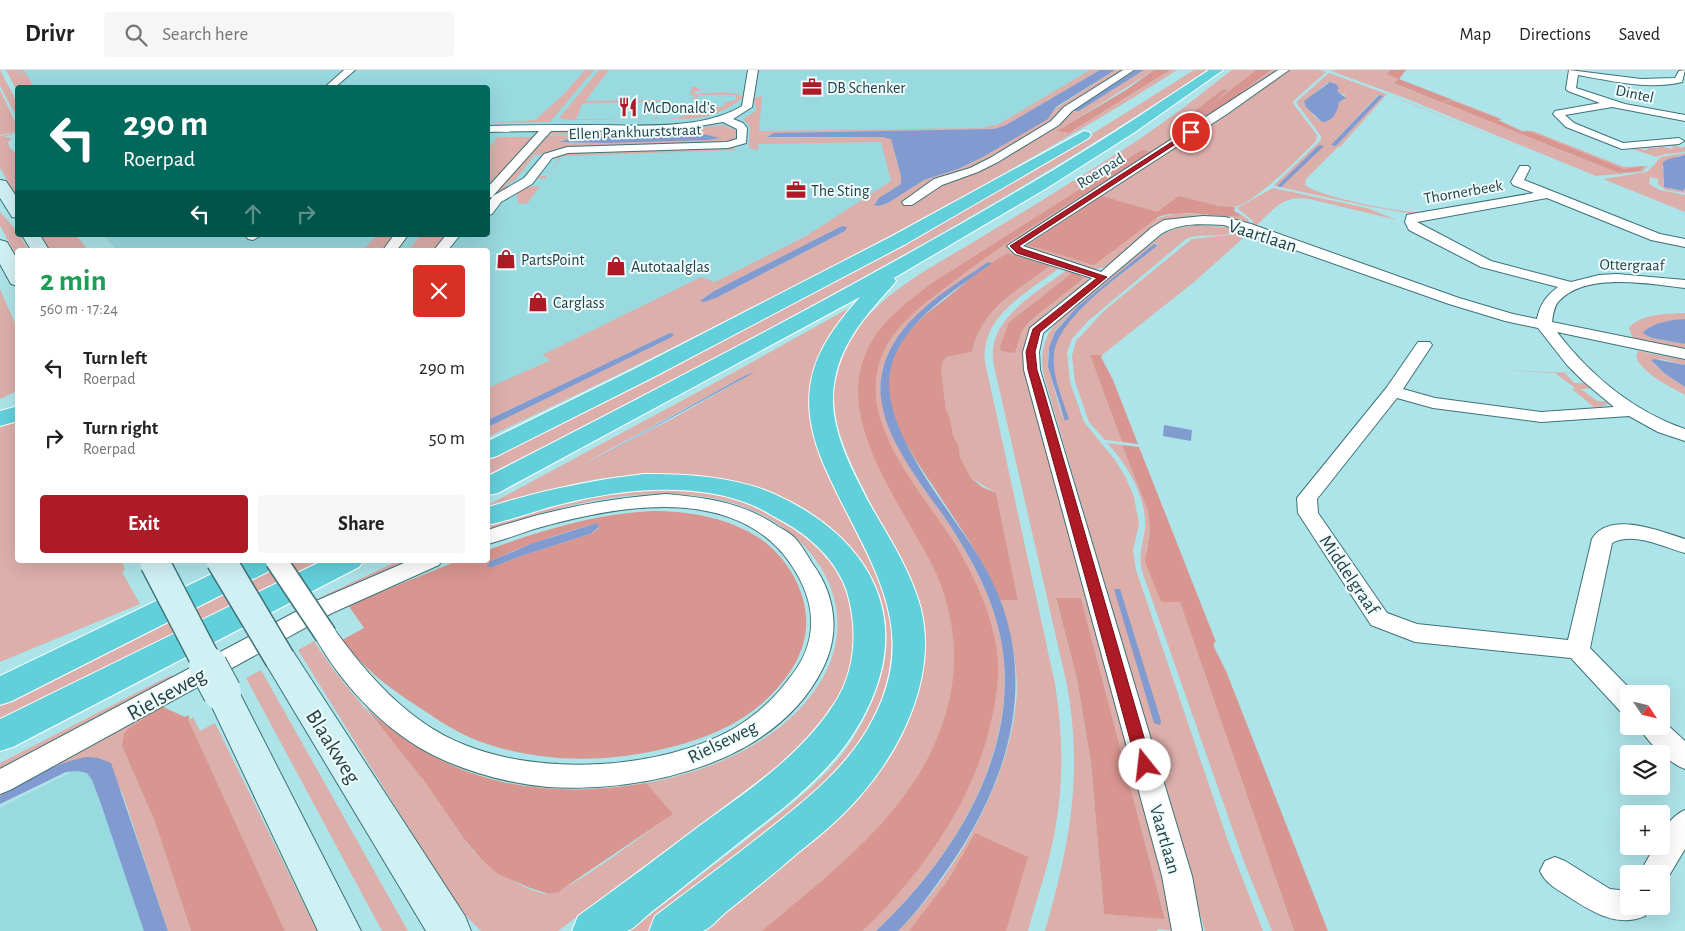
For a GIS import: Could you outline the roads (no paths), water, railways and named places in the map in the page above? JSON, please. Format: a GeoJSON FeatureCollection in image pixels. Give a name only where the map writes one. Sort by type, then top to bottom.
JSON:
{"type":"FeatureCollection","features":[{"type":"Feature","properties":{"kind":"highway"},"geometry":{"type":"LineString","coordinates":[[1160,87],[1186,70]]}},
{"type":"Feature","properties":{"kind":"highway"},"geometry":{"type":"LineString","coordinates":[[490,486],[771,337],[899,266],[1094,152],[1217,70]]}},
{"type":"Feature","properties":{"kind":"highway"},"geometry":{"type":"LineString","coordinates":[[490,450],[642,374],[865,258],[996,186],[1095,128]]}},
{"type":"Feature","properties":{"kind":"highway"},"geometry":{"type":"LineString","coordinates":[[670,931],[822,810],[850,784],[885,732],[897,704],[905,676],[908,654],[908,626],[902,600],[884,555],[837,467],[824,431],[820,398],[825,370],[836,343],[853,318],[899,266]]}},
{"type":"Feature","properties":{"kind":"highway"},"geometry":{"type":"LineString","coordinates":[[0,402],[15,397]]}},
{"type":"Feature","properties":{"kind":"highway"},"geometry":{"type":"LineString","coordinates":[[0,419],[15,414]]}},
{"type":"Feature","properties":{"kind":"highway"},"geometry":{"type":"LineString","coordinates":[[490,515],[544,499],[598,487],[646,482],[696,483],[731,489],[769,501],[822,534],[836,548],[848,565],[857,580],[868,607],[871,636],[869,662],[862,686],[848,713],[818,753],[767,798],[593,931]]}},
{"type":"Feature","properties":{"kind":"highway"},"geometry":{"type":"LineString","coordinates":[[0,691],[261,563]]}},
{"type":"Feature","properties":{"kind":"highway"},"geometry":{"type":"LineString","coordinates":[[0,736],[343,563]]}},
{"type":"Feature","properties":{"kind":"highway"},"geometry":{"type":"LineString","coordinates":[[294,589],[359,563]]}},
{"type":"Feature","properties":{"kind":"highway"},"geometry":{"type":"LineString","coordinates":[[0,675],[126,629]]}},
{"type":"Feature","properties":{"kind":"main road"},"geometry":{"type":"LineString","coordinates":[[0,185],[15,209]]}},
{"type":"Feature","properties":{"kind":"main road"},"geometry":{"type":"LineString","coordinates":[[32,237],[39,248]]}},
{"type":"Feature","properties":{"kind":"main road"},"geometry":{"type":"LineString","coordinates":[[0,246],[15,274]]}},
{"type":"Feature","properties":{"kind":"main road"},"geometry":{"type":"LineString","coordinates":[[155,563],[222,692],[340,931]]}},
{"type":"Feature","properties":{"kind":"main road","name":"Blaakweg"},"geometry":{"type":"LineString","coordinates":[[222,563],[280,660],[450,931]]}},
{"type":"Feature","properties":{"kind":"street"},"geometry":{"type":"LineString","coordinates":[[332,85],[350,70]]}},
{"type":"Feature","properties":{"kind":"street"},"geometry":{"type":"LineString","coordinates":[[493,127],[674,126],[725,119],[740,113],[747,107],[752,70]]}},
{"type":"Feature","properties":{"kind":"street"},"geometry":{"type":"LineString","coordinates":[[908,202],[938,182],[974,170],[1002,156],[1055,123],[1068,109],[1129,70]]}},
{"type":"Feature","properties":{"kind":"street","name":"Roerpad"},"geometry":{"type":"LineString","coordinates":[[1103,277],[1020,251],[1014,246],[1223,112],[1284,70]]}},
{"type":"Feature","properties":{"kind":"street"},"geometry":{"type":"LineString","coordinates":[[1574,71],[1637,81],[1673,82],[1685,86]]}},
{"type":"Feature","properties":{"kind":"street","name":"Dintel"},"geometry":{"type":"LineString","coordinates":[[1574,71],[1571,89],[1610,104],[1685,118]]}},
{"type":"Feature","properties":{"kind":"street"},"geometry":{"type":"LineString","coordinates":[[1673,82],[1679,80],[1682,73],[1685,72]]}},
{"type":"Feature","properties":{"kind":"street"},"geometry":{"type":"LineString","coordinates":[[1610,104],[1558,114],[1570,125],[1622,146],[1679,141]]}},
{"type":"Feature","properties":{"kind":"street","name":"Ellen Pankhurststraat"},"geometry":{"type":"LineString","coordinates":[[490,208],[497,199],[528,182],[551,154],[567,150],[728,145],[742,141],[742,128],[739,124],[725,119]]}},
{"type":"Feature","properties":{"kind":"street"},"geometry":{"type":"LineString","coordinates":[[493,127],[673,122],[691,124]]}},
{"type":"Feature","properties":{"kind":"street"},"geometry":{"type":"LineString","coordinates":[[490,192],[548,128]]}},
{"type":"Feature","properties":{"kind":"street","name":"Thornerbeek"},"geometry":{"type":"LineString","coordinates":[[1524,168],[1518,182],[1656,237],[1685,243]]}},
{"type":"Feature","properties":{"kind":"street","name":"Thornerbeek"},"geometry":{"type":"LineString","coordinates":[[1548,194],[1421,216],[1412,218],[1411,222],[1414,227],[1486,264],[1571,286]]}},
{"type":"Feature","properties":{"kind":"street","name":"Vaartlaan"},"geometry":{"type":"LineString","coordinates":[[1186,931],[1177,876],[1032,370],[1031,352],[1036,331],[1156,231],[1169,223],[1203,220],[1225,222],[1246,227],[1454,301],[1544,326],[1685,354]]}},
{"type":"Feature","properties":{"kind":"street"},"geometry":{"type":"LineString","coordinates":[[391,248],[400,237]]}},
{"type":"Feature","properties":{"kind":"street"},"geometry":{"type":"LineString","coordinates":[[406,248],[415,237]]}},
{"type":"Feature","properties":{"kind":"street"},"geometry":{"type":"LineString","coordinates":[[443,248],[451,237]]}},
{"type":"Feature","properties":{"kind":"street"},"geometry":{"type":"LineString","coordinates":[[458,248],[466,237]]}},
{"type":"Feature","properties":{"kind":"street","name":"Ottergraaf"},"geometry":{"type":"LineString","coordinates":[[1544,326],[1545,313],[1553,298],[1571,286],[1615,279],[1685,284]]}},
{"type":"Feature","properties":{"kind":"street"},"geometry":{"type":"LineString","coordinates":[[1544,326],[1555,342],[1597,385],[1632,411],[1685,435]]}},
{"type":"Feature","properties":{"kind":"street","name":"Middelgraaf"},"geometry":{"type":"LineString","coordinates":[[1424,345],[1393,391],[1307,498],[1308,513],[1379,619],[1415,633],[1578,650]]}},
{"type":"Feature","properties":{"kind":"street"},"geometry":{"type":"LineString","coordinates":[[1393,391],[1433,403],[1542,417],[1632,411]]}},
{"type":"Feature","properties":{"kind":"street","name":"Rielseweg"},"geometry":{"type":"LineString","coordinates":[[278,563],[355,678],[383,706],[420,733],[458,754],[494,766],[566,776],[598,776],[668,765],[694,757],[728,743],[754,728],[776,711],[797,690],[817,656],[822,641],[823,624],[820,598],[808,570],[799,556],[775,533],[742,514],[699,503],[655,500],[632,502],[548,517],[490,536]]}},
{"type":"Feature","properties":{"kind":"street"},"geometry":{"type":"LineString","coordinates":[[1620,694],[1578,650],[1602,538],[1617,531],[1638,532],[1685,546]]}},
{"type":"Feature","properties":{"kind":"street","name":"Rielseweg"},"geometry":{"type":"LineString","coordinates":[[10,777],[324,607],[424,563]]}},
{"type":"Feature","properties":{"kind":"street"},"geometry":{"type":"LineString","coordinates":[[1661,735],[1685,758]]}},
{"type":"Feature","properties":{"kind":"street"},"geometry":{"type":"LineString","coordinates":[[1659,865],[1685,823]]}},
{"type":"Feature","properties":{"kind":"street"},"geometry":{"type":"LineString","coordinates":[[1554,872],[1606,903],[1620,904]]}},
{"type":"Feature","properties":{"kind":"place","name":"DB Schenker"},"geometry":{"type":"Point","coordinates":[812,87]}},
{"type":"Feature","properties":{"kind":"place","name":"McDonald's"},"geometry":{"type":"Point","coordinates":[628,107]}},
{"type":"Feature","properties":{"kind":"place","name":"The Sting"},"geometry":{"type":"Point","coordinates":[796,190]}},
{"type":"Feature","properties":{"kind":"place","name":"PartsPoint"},"geometry":{"type":"Point","coordinates":[506,259]}},
{"type":"Feature","properties":{"kind":"place","name":"Autotaalglas"},"geometry":{"type":"Point","coordinates":[616,266]}},
{"type":"Feature","properties":{"kind":"place","name":"Carglass"},"geometry":{"type":"Point","coordinates":[538,302]}}]}
